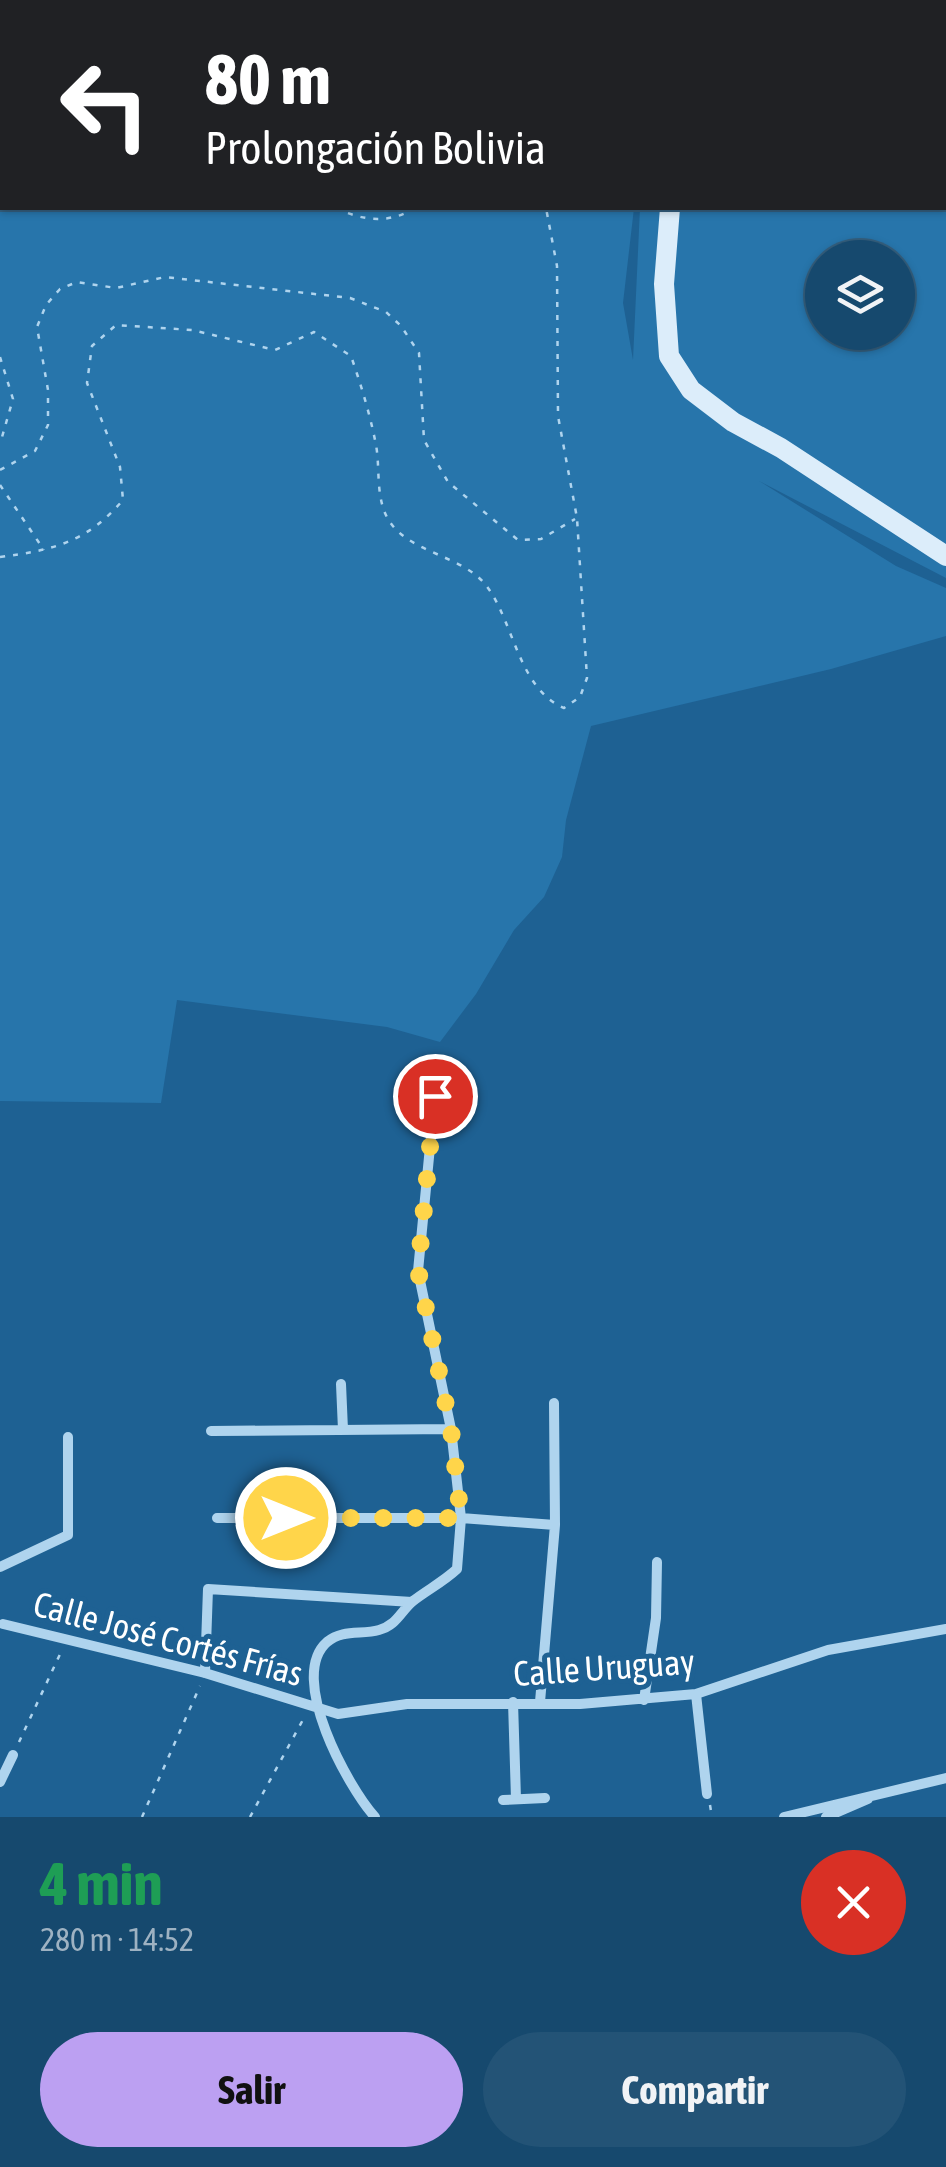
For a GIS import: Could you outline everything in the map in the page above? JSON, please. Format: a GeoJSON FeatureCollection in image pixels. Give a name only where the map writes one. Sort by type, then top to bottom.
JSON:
{"type":"FeatureCollection","features":[{"type":"Feature","properties":{"kind":"main road"},"geometry":{"type":"LineString","coordinates":[[670,210],[664,284],[669,356],[691,390],[733,422],[781,448],[946,556]]}},
{"type":"Feature","properties":{"kind":"street"},"geometry":{"type":"LineString","coordinates":[[375,1817],[344,1777],[315,1707],[313,1670],[325,1643],[347,1632],[378,1631],[397,1622],[412,1602],[457,1569],[461,1518],[451,1429],[418,1270],[435,1096]]}},
{"type":"Feature","properties":{"kind":"street"},"geometry":{"type":"LineString","coordinates":[[341,1384],[343,1430]]}},
{"type":"Feature","properties":{"kind":"street"},"geometry":{"type":"LineString","coordinates":[[540,1702],[555,1525],[554,1403]]}},
{"type":"Feature","properties":{"kind":"street"},"geometry":{"type":"LineString","coordinates":[[211,1431],[451,1429]]}},
{"type":"Feature","properties":{"kind":"street"},"geometry":{"type":"LineString","coordinates":[[0,1567],[68,1535],[68,1436]]}},
{"type":"Feature","properties":{"kind":"street"},"geometry":{"type":"LineString","coordinates":[[217,1518],[461,1518],[555,1525]]}},
{"type":"Feature","properties":{"kind":"street"},"geometry":{"type":"LineString","coordinates":[[644,1700],[656,1618],[658,1562]]}},
{"type":"Feature","properties":{"kind":"street"},"geometry":{"type":"LineString","coordinates":[[205,1673],[208,1590],[412,1602]]}},
{"type":"Feature","properties":{"kind":"street","name":"Calle José Cortés Frías"},"geometry":{"type":"LineString","coordinates":[[2,1624],[205,1673],[315,1707]]}},
{"type":"Feature","properties":{"kind":"street","name":"Calle Uruguay"},"geometry":{"type":"LineString","coordinates":[[315,1707],[338,1714],[407,1704],[644,1700],[696,1694],[828,1650],[946,1629]]}},
{"type":"Feature","properties":{"kind":"street"},"geometry":{"type":"LineString","coordinates":[[696,1694],[707,1794]]}},
{"type":"Feature","properties":{"kind":"street"},"geometry":{"type":"LineString","coordinates":[[513,1702],[516,1800]]}},
{"type":"Feature","properties":{"kind":"street"},"geometry":{"type":"LineString","coordinates":[[0,1782],[13,1756]]}},
{"type":"Feature","properties":{"kind":"street"},"geometry":{"type":"LineString","coordinates":[[826,1817],[869,1798],[946,1778]]}},
{"type":"Feature","properties":{"kind":"street"},"geometry":{"type":"LineString","coordinates":[[503,1800],[545,1798]]}},
{"type":"Feature","properties":{"kind":"street"},"geometry":{"type":"LineString","coordinates":[[784,1817],[851,1798],[869,1798]]}},
{"type":"Feature","properties":{"kind":"path"},"geometry":{"type":"LineString","coordinates":[[340,210],[356,218],[396,220],[413,210]]}},
{"type":"Feature","properties":{"kind":"path"},"geometry":{"type":"LineString","coordinates":[[0,557],[45,551],[99,529],[124,500],[120,467],[87,383],[92,346],[116,325],[192,330],[276,350],[314,332],[350,356],[377,448],[385,515],[408,540],[441,554],[488,586],[512,642],[548,702],[564,708],[580,697],[587,678],[577,518],[558,416],[557,266],[546,210]]}},
{"type":"Feature","properties":{"kind":"path"},"geometry":{"type":"LineString","coordinates":[[0,470],[34,451],[48,424],[48,390],[37,327],[46,305],[60,289],[77,282],[116,288],[164,277],[350,298],[386,312],[419,354],[424,440],[448,482],[518,540],[541,540],[577,518]]}},
{"type":"Feature","properties":{"kind":"path"},"geometry":{"type":"LineString","coordinates":[[0,357],[13,399],[0,444]]}},
{"type":"Feature","properties":{"kind":"path"},"geometry":{"type":"LineString","coordinates":[[0,484],[45,551]]}},
{"type":"Feature","properties":{"kind":"path"},"geometry":{"type":"LineString","coordinates":[[13,1756],[66,1639]]}},
{"type":"Feature","properties":{"kind":"path"},"geometry":{"type":"LineString","coordinates":[[142,1817],[205,1673]]}},
{"type":"Feature","properties":{"kind":"path"},"geometry":{"type":"LineString","coordinates":[[250,1817],[315,1707]]}},
{"type":"Feature","properties":{"kind":"shaded area"},"geometry":{"type":"Polygon","coordinates":[[[0,210],[634,210],[623,303],[633,360],[640,210],[946,210],[946,578],[759,481],[896,566],[946,588],[946,636],[831,669],[591,726],[566,820],[562,857],[544,897],[514,930],[476,994],[440,1042],[387,1027],[177,1000],[161,1103],[0,1101],[0,210]]]}},
{"type":"Feature","properties":{"kind":"route"},"geometry":{"type":"LineString","coordinates":[[286,1518],[461,1518],[451,1429],[418,1270],[435,1096]]}}]}
